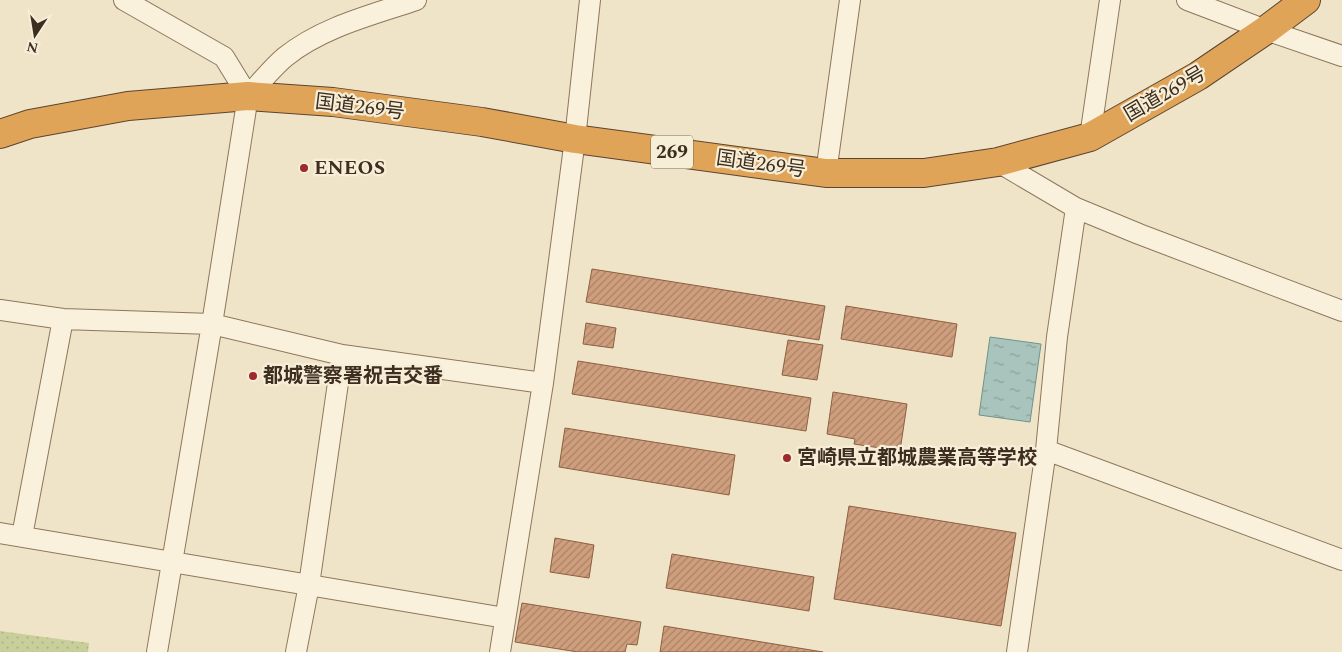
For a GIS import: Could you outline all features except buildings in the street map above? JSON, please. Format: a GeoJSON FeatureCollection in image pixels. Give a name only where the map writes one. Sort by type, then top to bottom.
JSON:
{"type":"FeatureCollection","features":[{"type":"Feature","properties":{"kind":"highway","name":"国道269号"},"geometry":{"type":"LineString","coordinates":[[0,134],[30,124],[128,106],[248,96],[333,102],[482,122],[575,139],[826,173],[924,173],[998,162],[1090,137],[1198,76],[1266,30],[1306,0]]}},
{"type":"Feature","properties":{"kind":"street"},"geometry":{"type":"LineString","coordinates":[[124,0],[224,56],[248,96]]}},
{"type":"Feature","properties":{"kind":"street"},"geometry":{"type":"LineString","coordinates":[[357,20],[368,0]]}},
{"type":"Feature","properties":{"kind":"street"},"geometry":{"type":"LineString","coordinates":[[157,652],[248,96],[284,57],[312,38],[416,0]]}},
{"type":"Feature","properties":{"kind":"street"},"geometry":{"type":"LineString","coordinates":[[500,652],[543,383],[575,139],[590,0]]}},
{"type":"Feature","properties":{"kind":"street"},"geometry":{"type":"LineString","coordinates":[[826,173],[850,0]]}},
{"type":"Feature","properties":{"kind":"street"},"geometry":{"type":"LineString","coordinates":[[1090,137],[1110,0]]}},
{"type":"Feature","properties":{"kind":"street"},"geometry":{"type":"LineString","coordinates":[[1187,0],[1342,56]]}},
{"type":"Feature","properties":{"kind":"street"},"geometry":{"type":"LineString","coordinates":[[998,162],[1076,208],[1342,311]]}},
{"type":"Feature","properties":{"kind":"street"},"geometry":{"type":"LineString","coordinates":[[1017,652],[1046,450],[1057,337],[1076,208]]}},
{"type":"Feature","properties":{"kind":"street"},"geometry":{"type":"LineString","coordinates":[[0,310],[63,319],[212,324],[342,355],[543,383]]}},
{"type":"Feature","properties":{"kind":"street"},"geometry":{"type":"LineString","coordinates":[[22,536],[63,319]]}},
{"type":"Feature","properties":{"kind":"street"},"geometry":{"type":"LineString","coordinates":[[296,652],[308,585],[342,355]]}},
{"type":"Feature","properties":{"kind":"street"},"geometry":{"type":"LineString","coordinates":[[1046,450],[1342,560]]}},
{"type":"Feature","properties":{"kind":"street"},"geometry":{"type":"LineString","coordinates":[[0,533],[505,618]]}},
{"type":"Feature","properties":{"kind":"green space"},"geometry":{"type":"Polygon","coordinates":[[[0,631],[89,643],[88,652],[0,652],[0,631]]]}},
{"type":"Feature","properties":{"kind":"water"},"geometry":{"type":"Polygon","coordinates":[[[990,337],[1041,344],[1030,422],[979,415],[990,337]]]}},
{"type":"Feature","properties":{"kind":"place","name":"ENEOS"},"geometry":{"type":"Point","coordinates":[304,168]}},
{"type":"Feature","properties":{"kind":"place","name":"都城警察署祝吉交番"},"geometry":{"type":"Point","coordinates":[253,376]}},
{"type":"Feature","properties":{"kind":"place","name":"宮崎県立都城農業高等学校"},"geometry":{"type":"Point","coordinates":[787,458]}}]}
